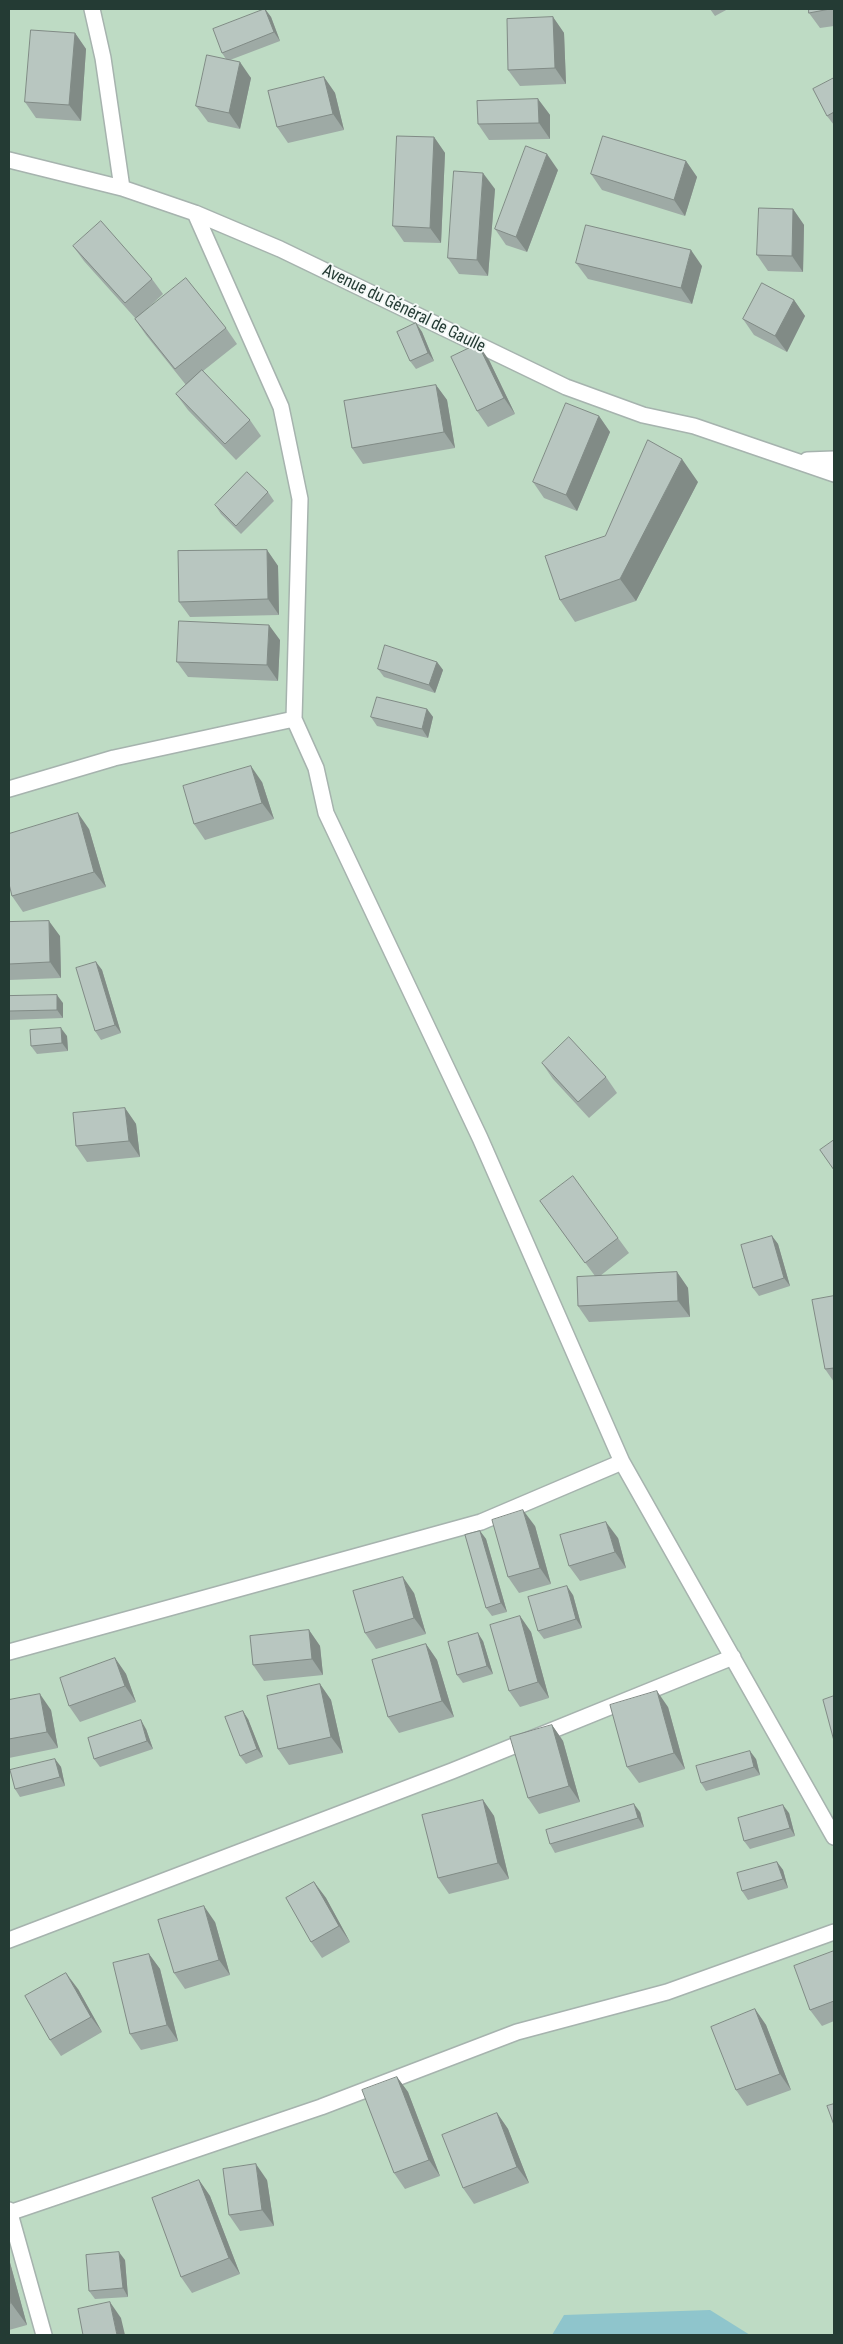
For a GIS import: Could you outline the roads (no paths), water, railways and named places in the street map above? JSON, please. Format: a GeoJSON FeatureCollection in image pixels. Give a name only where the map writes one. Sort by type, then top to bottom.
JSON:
{"type":"FeatureCollection","features":[{"type":"Feature","properties":{"kind":"street"},"geometry":{"type":"LineString","coordinates":[[92,9],[103,58],[122,188]]}},
{"type":"Feature","properties":{"kind":"street","name":"Avenue du Général de Gaulle"},"geometry":{"type":"LineString","coordinates":[[9,160],[122,188],[195,213],[280,249],[566,387],[643,415],[694,426],[798,460],[834,474]]}},
{"type":"Feature","properties":{"kind":"street"},"geometry":{"type":"LineString","coordinates":[[195,213],[281,407],[300,499],[294,719],[316,768],[326,813],[480,1138],[622,1462],[834,1837]]}},
{"type":"Feature","properties":{"kind":"street"},"geometry":{"type":"LineString","coordinates":[[798,460],[834,459]]}},
{"type":"Feature","properties":{"kind":"street"},"geometry":{"type":"LineString","coordinates":[[9,788],[114,758],[294,719]]}},
{"type":"Feature","properties":{"kind":"street"},"geometry":{"type":"LineString","coordinates":[[9,1652],[481,1522],[622,1462]]}},
{"type":"Feature","properties":{"kind":"street"},"geometry":{"type":"LineString","coordinates":[[9,1940],[452,1771],[733,1656]]}},
{"type":"Feature","properties":{"kind":"street"},"geometry":{"type":"LineString","coordinates":[[44,2335],[9,2212],[321,2107],[517,2032],[666,1992],[834,1932]]}},
{"type":"Feature","properties":{"kind":"water"},"geometry":{"type":"Polygon","coordinates":[[[710,2310],[750,2335],[552,2335],[564,2315],[710,2310]]]}}]}
